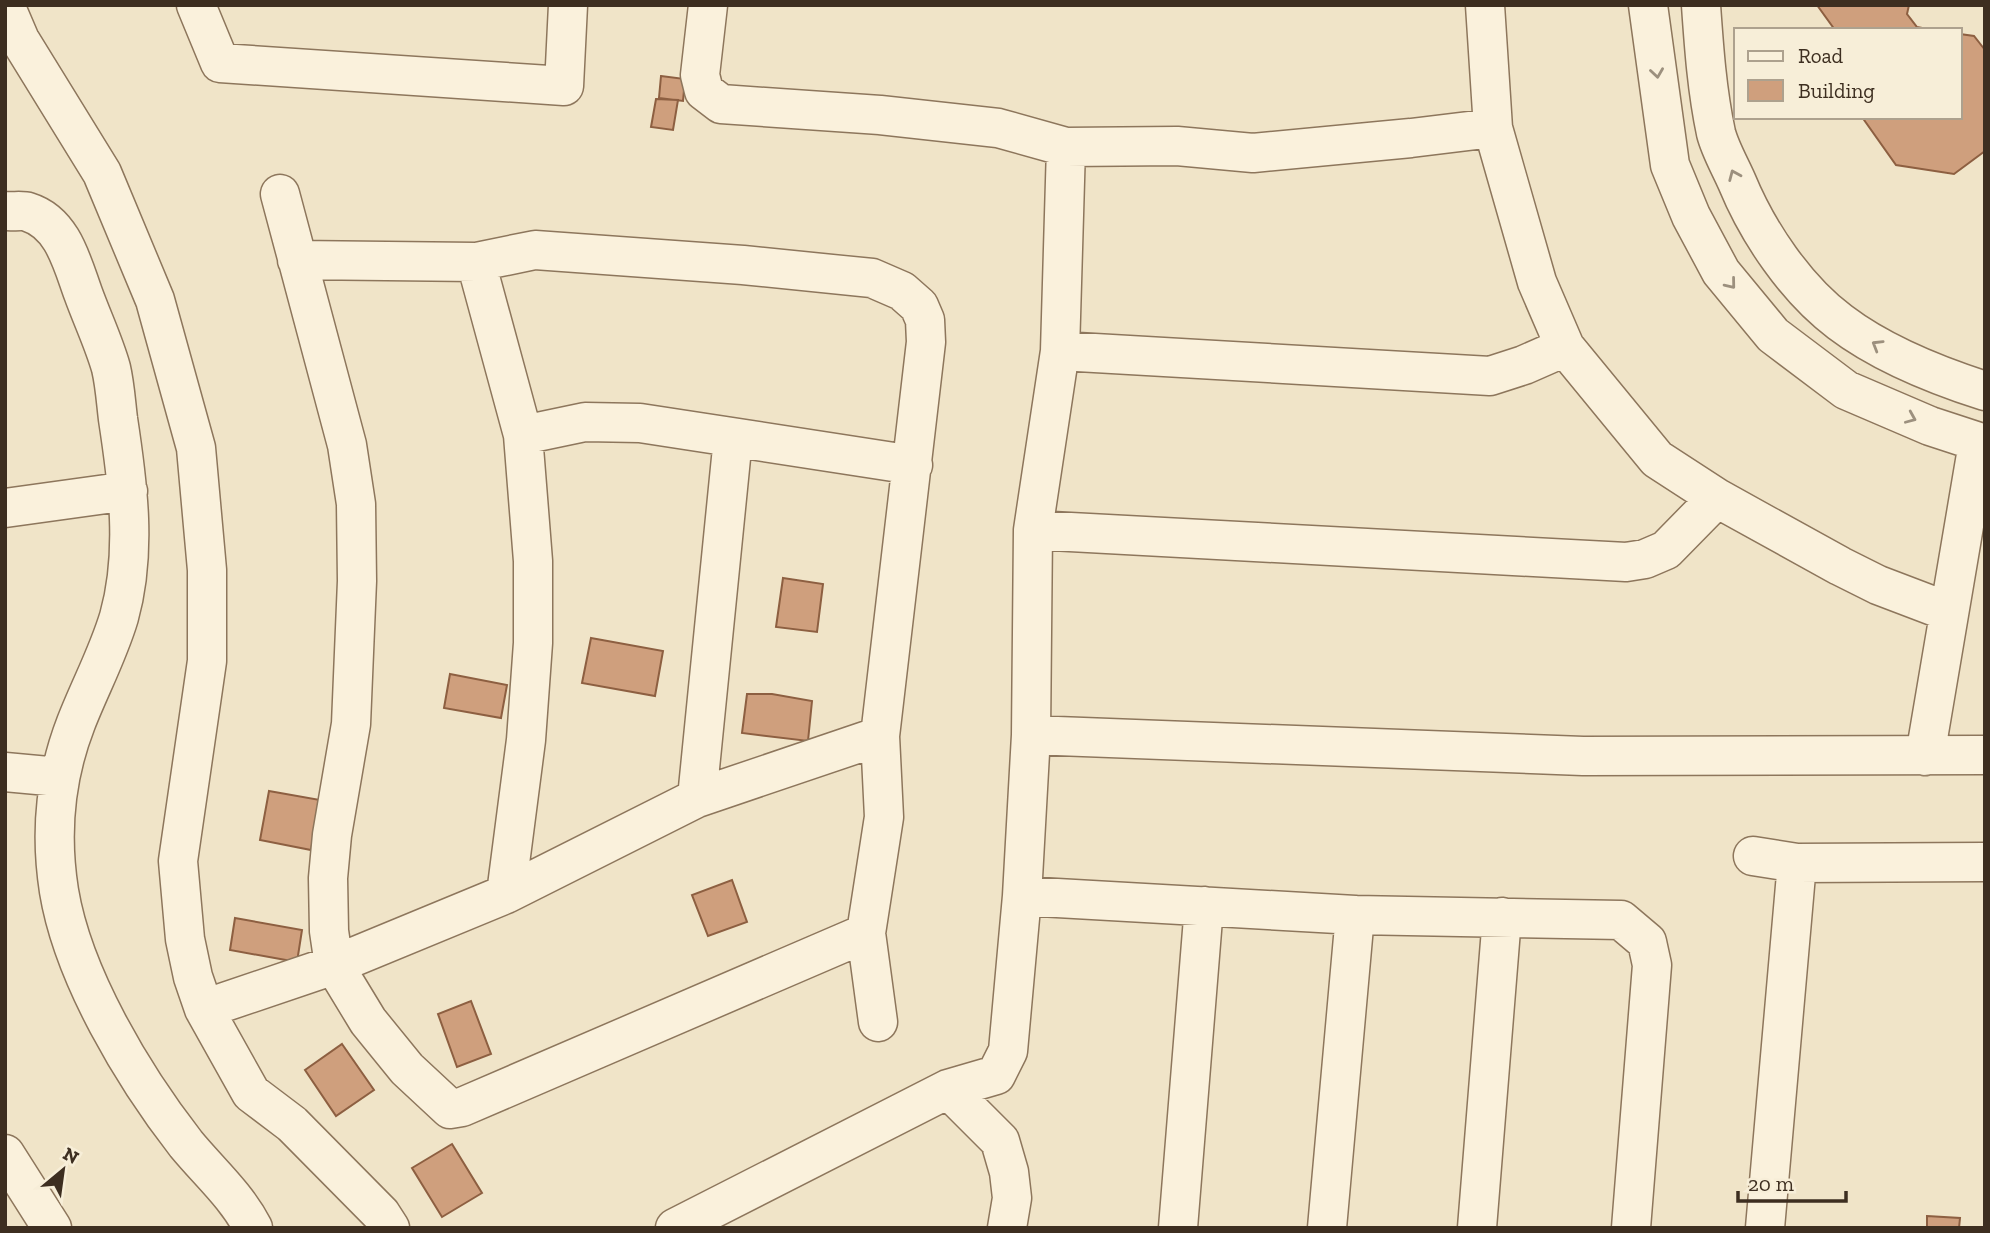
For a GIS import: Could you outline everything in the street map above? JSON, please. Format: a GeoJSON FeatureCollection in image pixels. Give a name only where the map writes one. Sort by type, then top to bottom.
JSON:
{"type":"FeatureCollection","features":[{"type":"Feature","properties":{"kind":"street"},"geometry":{"type":"LineString","coordinates":[[5,5],[20,40],[102,173],[155,300],[196,448],[207,570],[207,661],[178,861],[184,939],[193,977],[204,1009],[251,1093],[292,1124],[381,1214],[390,1228]]}},
{"type":"Feature","properties":{"kind":"street"},"geometry":{"type":"LineString","coordinates":[[196,5],[220,63],[564,86],[568,5]]}},
{"type":"Feature","properties":{"kind":"street"},"geometry":{"type":"LineString","coordinates":[[708,5],[700,75],[704,91],[721,104],[880,115],[998,128],[1066,147],[1177,146],[1253,153],[1493,128]]}},
{"type":"Feature","properties":{"kind":"street"},"geometry":{"type":"LineString","coordinates":[[1485,5],[1493,128],[1537,282],[1565,347],[1657,459],[1717,498],[1878,585],[1949,612]]}},
{"type":"Feature","properties":{"kind":"street"},"geometry":{"type":"LineString","coordinates":[[1648,5],[1670,165],[1691,216],[1721,272],[1773,335],[1846,390],[1930,426],[1981,443],[1925,756]]}},
{"type":"Feature","properties":{"kind":"street"},"geometry":{"type":"LineString","coordinates":[[1701,5],[1705,61],[1717,135],[1747,207],[1791,274],[1840,322],[1883,349],[1985,391]]}},
{"type":"Feature","properties":{"kind":"street"},"geometry":{"type":"LineString","coordinates":[[675,1228],[948,1090],[996,1075],[1008,1051],[1022,896],[1031,735],[1033,530],[1060,351],[1066,147]]}},
{"type":"Feature","properties":{"kind":"street"},"geometry":{"type":"LineString","coordinates":[[279,194],[347,445],[356,504],[357,581],[351,724],[332,835],[328,878],[329,930],[334,965],[368,1021],[407,1069],[450,1109],[462,1107],[866,933]]}},
{"type":"Feature","properties":{"kind":"street"},"geometry":{"type":"LineString","coordinates":[[5,211],[28,212],[55,228],[70,255],[111,369],[128,491],[125,584],[120,615],[76,723],[59,777],[54,819],[59,892],[87,977],[136,1073],[163,1115],[244,1210],[253,1228]]}},
{"type":"Feature","properties":{"kind":"street"},"geometry":{"type":"LineString","coordinates":[[297,260],[476,262],[535,250],[743,265],[872,278],[902,291],[919,306],[925,320],[925,331],[913,465],[880,736],[884,817],[866,933],[878,1022]]}},
{"type":"Feature","properties":{"kind":"street"},"geometry":{"type":"LineString","coordinates":[[476,262],[523,435],[533,561],[533,643],[526,740],[506,894]]}},
{"type":"Feature","properties":{"kind":"street"},"geometry":{"type":"LineString","coordinates":[[1060,351],[1490,376],[1565,347]]}},
{"type":"Feature","properties":{"kind":"street"},"geometry":{"type":"LineString","coordinates":[[523,435],[585,422],[640,423],[913,465]]}},
{"type":"Feature","properties":{"kind":"street"},"geometry":{"type":"LineString","coordinates":[[697,798],[733,438]]}},
{"type":"Feature","properties":{"kind":"street"},"geometry":{"type":"LineString","coordinates":[[5,508],[128,491]]}},
{"type":"Feature","properties":{"kind":"street"},"geometry":{"type":"LineString","coordinates":[[1033,530],[1626,562],[1645,559],[1666,550],[1717,498]]}},
{"type":"Feature","properties":{"kind":"street"},"geometry":{"type":"LineString","coordinates":[[1031,735],[1583,756],[1985,755]]}},
{"type":"Feature","properties":{"kind":"street"},"geometry":{"type":"LineString","coordinates":[[204,1009],[334,965],[506,894],[697,798],[880,736]]}},
{"type":"Feature","properties":{"kind":"street"},"geometry":{"type":"LineString","coordinates":[[5,772],[59,777]]}},
{"type":"Feature","properties":{"kind":"street"},"geometry":{"type":"LineString","coordinates":[[1753,856],[1797,863],[1985,862]]}},
{"type":"Feature","properties":{"kind":"street"},"geometry":{"type":"LineString","coordinates":[[1765,1228],[1797,863]]}},
{"type":"Feature","properties":{"kind":"street"},"geometry":{"type":"LineString","coordinates":[[1022,896],[1355,915],[1621,920],[1647,942],[1652,965],[1631,1228]]}},
{"type":"Feature","properties":{"kind":"street"},"geometry":{"type":"LineString","coordinates":[[1178,1228],[1204,906]]}},
{"type":"Feature","properties":{"kind":"street"},"geometry":{"type":"LineString","coordinates":[[1327,1228],[1355,915]]}},
{"type":"Feature","properties":{"kind":"street"},"geometry":{"type":"LineString","coordinates":[[1477,1228],[1502,917]]}},
{"type":"Feature","properties":{"kind":"street"},"geometry":{"type":"LineString","coordinates":[[948,1090],[1000,1140],[1009,1172],[1012,1198],[1007,1228]]}},
{"type":"Feature","properties":{"kind":"street"},"geometry":{"type":"LineString","coordinates":[[5,1154],[52,1228]]}},
{"type":"Feature","properties":{"kind":"building"},"geometry":{"type":"Polygon","coordinates":[[[1817,5],[1909,5],[1907,14],[1917,27],[1922,28],[1834,28],[1817,5]]]}},
{"type":"Feature","properties":{"kind":"building"},"geometry":{"type":"Polygon","coordinates":[[[1962,34],[1974,36],[1985,50],[1985,151],[1954,174],[1896,165],[1863,119],[1962,119],[1962,34]]]}},
{"type":"Feature","properties":{"kind":"building"},"geometry":{"type":"Polygon","coordinates":[[[661,76],[685,79],[683,101],[659,98],[661,76]]]}},
{"type":"Feature","properties":{"kind":"building"},"geometry":{"type":"Polygon","coordinates":[[[656,99],[678,100],[673,130],[651,127],[656,99]]]}},
{"type":"Feature","properties":{"kind":"building"},"geometry":{"type":"Polygon","coordinates":[[[783,578],[823,584],[817,632],[776,627],[783,578]]]}},
{"type":"Feature","properties":{"kind":"building"},"geometry":{"type":"Polygon","coordinates":[[[591,638],[663,651],[655,696],[582,683],[591,638]]]}},
{"type":"Feature","properties":{"kind":"building"},"geometry":{"type":"Polygon","coordinates":[[[450,674],[507,685],[501,718],[444,708],[450,674]]]}},
{"type":"Feature","properties":{"kind":"building"},"geometry":{"type":"Polygon","coordinates":[[[747,694],[772,694],[812,701],[808,741],[742,733],[747,694]]]}},
{"type":"Feature","properties":{"kind":"building"},"geometry":{"type":"Polygon","coordinates":[[[269,791],[320,800],[311,850],[260,840],[269,791]]]}},
{"type":"Feature","properties":{"kind":"building"},"geometry":{"type":"Polygon","coordinates":[[[732,880],[747,922],[708,936],[692,895],[732,880]]]}},
{"type":"Feature","properties":{"kind":"building"},"geometry":{"type":"Polygon","coordinates":[[[235,918],[302,930],[297,962],[230,950],[235,918]]]}},
{"type":"Feature","properties":{"kind":"building"},"geometry":{"type":"Polygon","coordinates":[[[471,1001],[491,1054],[457,1067],[438,1014],[471,1001]]]}},
{"type":"Feature","properties":{"kind":"building"},"geometry":{"type":"Polygon","coordinates":[[[342,1044],[374,1090],[336,1116],[305,1070],[342,1044]]]}},
{"type":"Feature","properties":{"kind":"building"},"geometry":{"type":"Polygon","coordinates":[[[452,1144],[482,1193],[442,1217],[412,1168],[452,1144]]]}},
{"type":"Feature","properties":{"kind":"building"},"geometry":{"type":"Polygon","coordinates":[[[1927,1216],[1960,1218],[1959,1228],[1927,1228],[1927,1216]]]}}]}
